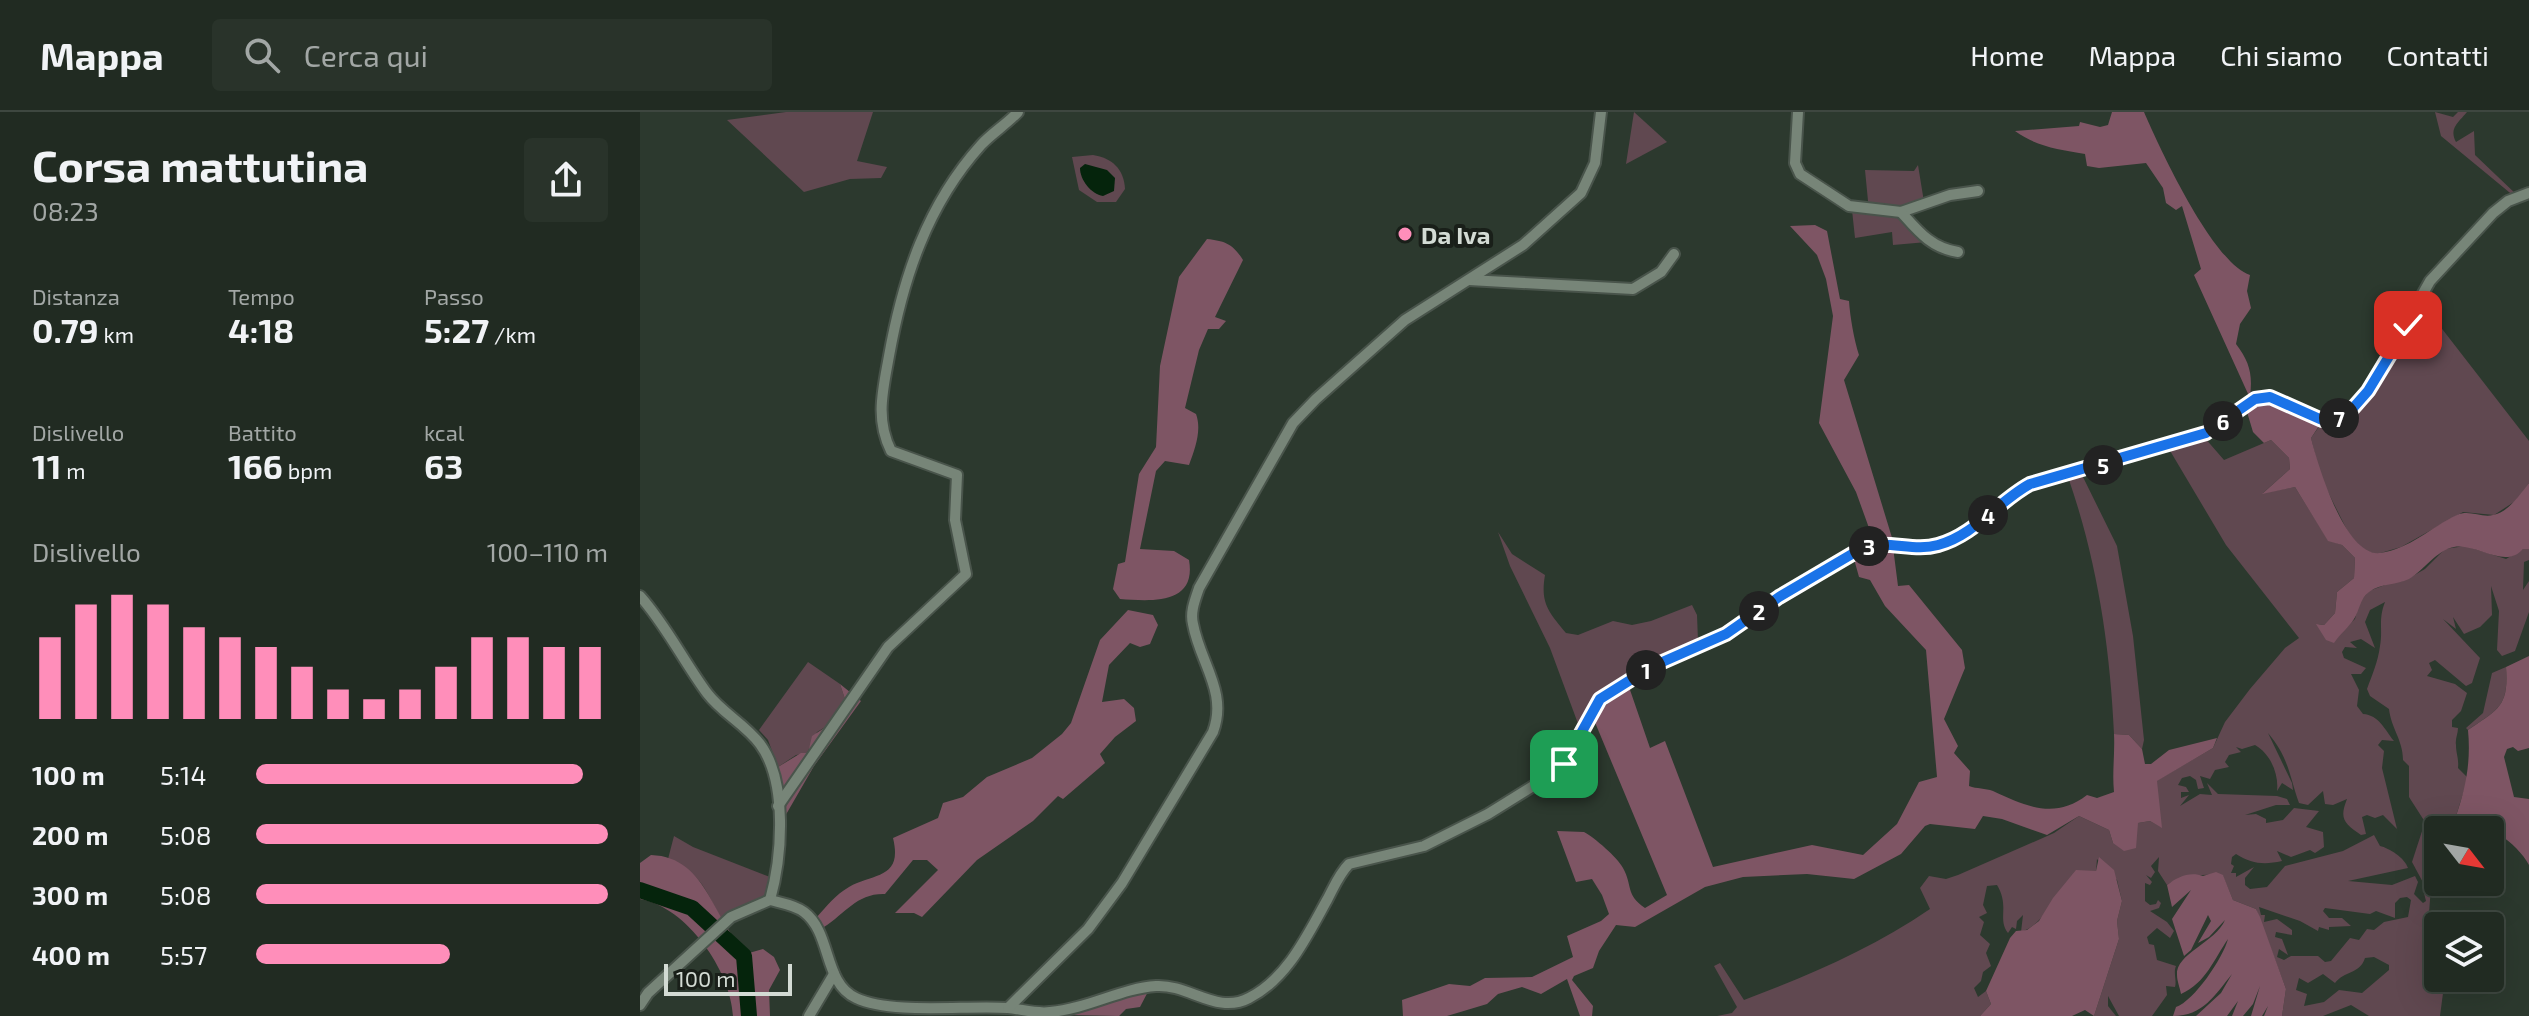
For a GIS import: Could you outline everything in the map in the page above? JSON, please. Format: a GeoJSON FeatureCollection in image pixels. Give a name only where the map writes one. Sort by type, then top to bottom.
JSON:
{"type":"FeatureCollection","features":[{"type":"Feature","properties":{"kind":"street"},"geometry":{"type":"LineString","coordinates":[[778,806],[888,647],[966,574],[955,520],[957,475],[891,451],[881,432],[880,408],[898,305],[925,229],[944,195],[976,151],[1018,112]]}},
{"type":"Feature","properties":{"kind":"street"},"geometry":{"type":"LineString","coordinates":[[1008,1008],[1097,918],[1122,883],[1213,732],[1218,718],[1217,691],[1193,624],[1192,609],[1199,588],[1293,423],[1405,320],[1523,245],[1581,193],[1595,163],[1601,112]]}},
{"type":"Feature","properties":{"kind":"street"},"geometry":{"type":"LineString","coordinates":[[1798,112],[1795,163],[1803,178],[1857,209],[1901,212],[1950,195],[1978,191]]}},
{"type":"Feature","properties":{"kind":"street"},"geometry":{"type":"LineString","coordinates":[[640,1005],[648,993],[731,917],[770,900],[803,911],[824,941],[834,974],[852,997],[866,1002],[1008,1008],[1047,1013],[1094,1004],[1140,988],[1159,986],[1221,1005],[1248,999],[1284,970],[1349,864],[1424,846],[1488,814],[1559,770],[1600,699],[1651,667],[1726,634],[1779,597],[1864,547],[1876,544],[1934,546],[1952,541],[1968,533],[2013,493],[2030,484],[2206,433],[2255,399],[2270,397],[2322,420],[2346,416],[2368,391],[2430,281],[2493,213],[2508,201],[2529,193]]}},
{"type":"Feature","properties":{"kind":"street"},"geometry":{"type":"LineString","coordinates":[[1901,212],[1928,241],[1942,250],[1958,252]]}},
{"type":"Feature","properties":{"kind":"street"},"geometry":{"type":"LineString","coordinates":[[1469,280],[1633,289],[1649,282],[1674,254]]}},
{"type":"Feature","properties":{"kind":"street"},"geometry":{"type":"LineString","coordinates":[[640,596],[712,699],[760,744],[775,778],[780,843],[770,900]]}},
{"type":"Feature","properties":{"kind":"street"},"geometry":{"type":"LineString","coordinates":[[809,1016],[834,974]]}},
{"type":"Feature","properties":{"kind":"shaded area"},"geometry":{"type":"Polygon","coordinates":[[[786,112],[873,112],[857,161],[887,167],[881,178],[850,179],[804,192],[727,120],[786,112]]]}},
{"type":"Feature","properties":{"kind":"shaded area"},"geometry":{"type":"Polygon","coordinates":[[[1634,112],[1667,142],[1626,164],[1634,112]]]}},
{"type":"Feature","properties":{"kind":"shaded area"},"geometry":{"type":"Polygon","coordinates":[[[2112,112],[2144,112],[2204,228],[2235,266],[2250,275],[2247,291],[2251,308],[2240,324],[2236,344],[2249,368],[2250,396],[2273,393],[2307,409],[2327,414],[2311,438],[2335,507],[2355,541],[2367,550],[2380,553],[2391,551],[2462,513],[2488,516],[2499,513],[2514,502],[2529,483],[2529,549],[2523,549],[2516,555],[2499,557],[2463,547],[2448,549],[2409,579],[2369,592],[2354,619],[2334,643],[2326,640],[2316,624],[2324,625],[2335,613],[2337,592],[2354,578],[2355,558],[2342,545],[2328,541],[2295,487],[2262,494],[2290,469],[2289,458],[2271,440],[2264,443],[2253,432],[2244,402],[2249,396],[2194,275],[2201,269],[2182,206],[2176,210],[2166,203],[2163,188],[2146,163],[2099,168],[2087,166],[2085,154],[2040,144],[2015,131],[2079,126],[2080,122],[2100,127],[2108,125],[2112,112]]]}},
{"type":"Feature","properties":{"kind":"shaded area"},"geometry":{"type":"Polygon","coordinates":[[[2435,112],[2453,117],[2458,112],[2467,112],[2454,129],[2456,142],[2474,131],[2475,155],[2518,196],[2515,197],[2441,136],[2435,112]]]}},
{"type":"Feature","properties":{"kind":"shaded area"},"geometry":{"type":"Polygon","coordinates":[[[1093,155],[1111,162],[1122,176],[1125,189],[1116,202],[1097,202],[1079,190],[1072,157],[1093,155]]]}},
{"type":"Feature","properties":{"kind":"shaded area"},"geometry":{"type":"Polygon","coordinates":[[[1085,164],[1107,170],[1115,178],[1114,191],[1103,196],[1090,189],[1080,173],[1080,168],[1085,164]]]}},
{"type":"Feature","properties":{"kind":"shaded area"},"geometry":{"type":"Polygon","coordinates":[[[1918,165],[1924,202],[1909,207],[1910,231],[1917,232],[1927,242],[1893,245],[1892,232],[1855,238],[1852,210],[1869,211],[1865,170],[1914,171],[1918,165]]]}},
{"type":"Feature","properties":{"kind":"shaded area"},"geometry":{"type":"Polygon","coordinates":[[[1815,225],[1827,231],[1840,299],[1849,301],[1859,355],[1844,380],[1893,541],[1873,539],[1856,492],[1819,423],[1833,316],[1826,279],[1817,255],[1790,226],[1815,225]]]}},
{"type":"Feature","properties":{"kind":"shaded area"},"geometry":{"type":"Polygon","coordinates":[[[1207,239],[1228,244],[1243,260],[1215,317],[1226,321],[1219,329],[1208,329],[1199,350],[1185,408],[1196,414],[1198,420],[1197,440],[1189,465],[1165,461],[1156,471],[1140,549],[1174,551],[1189,560],[1190,575],[1186,586],[1168,598],[1120,599],[1113,589],[1118,564],[1125,562],[1139,474],[1156,447],[1160,366],[1179,277],[1207,239]]]}},
{"type":"Feature","properties":{"kind":"shaded area"},"geometry":{"type":"Polygon","coordinates":[[[2422,303],[2529,441],[2529,483],[2517,500],[2494,515],[2463,512],[2401,547],[2377,554],[2363,550],[2349,534],[2321,478],[2311,438],[2321,424],[2349,418],[2367,404],[2394,362],[2422,303]]]}},
{"type":"Feature","properties":{"kind":"shaded area"},"geometry":{"type":"Polygon","coordinates":[[[2204,437],[2224,460],[2271,440],[2289,458],[2290,469],[2263,493],[2295,487],[2328,540],[2342,545],[2355,558],[2354,578],[2337,592],[2335,613],[2324,625],[2317,624],[2339,634],[2355,619],[2359,603],[2369,591],[2404,581],[2425,569],[2445,549],[2465,546],[2506,559],[2529,549],[2529,560],[2524,562],[2523,590],[2529,581],[2529,612],[2515,651],[2502,656],[2497,650],[2499,611],[2491,586],[2492,615],[2480,627],[2464,634],[2453,617],[2456,629],[2443,619],[2480,658],[2472,683],[2466,686],[2435,660],[2429,663],[2432,670],[2427,676],[2455,684],[2467,693],[2461,711],[2452,720],[2452,727],[2458,728],[2458,768],[2468,778],[2456,816],[2424,816],[2424,820],[2409,797],[2409,766],[2403,760],[2389,709],[2370,696],[2367,689],[2379,652],[2385,602],[2370,610],[2365,622],[2375,648],[2361,639],[2350,642],[2357,648],[2345,647],[2342,652],[2344,658],[2366,668],[2361,674],[2351,674],[2359,690],[2357,706],[2363,714],[2377,720],[2394,741],[2382,740],[2378,745],[2384,751],[2382,768],[2397,829],[2383,815],[2375,818],[2367,815],[2362,817],[2366,834],[2361,835],[2343,816],[2347,799],[2333,805],[2325,804],[2323,791],[2308,805],[2299,803],[2284,759],[2268,733],[2293,790],[2282,783],[2277,791],[2273,765],[2255,745],[2242,749],[2236,747],[2241,752],[2229,755],[2225,762],[2229,767],[2215,770],[2210,779],[2200,776],[2204,788],[2198,789],[2196,780],[2190,776],[2182,778],[2178,785],[2186,787],[2189,792],[2181,792],[2181,798],[2189,795],[2180,806],[2200,794],[2212,795],[2207,783],[2218,794],[2287,799],[2290,805],[2276,805],[2245,815],[2256,814],[2266,819],[2266,823],[2283,820],[2294,808],[2319,811],[2306,827],[2323,832],[2324,847],[2315,853],[2310,850],[2291,857],[2277,851],[2282,861],[2269,863],[2253,862],[2236,854],[2232,857],[2231,864],[2234,866],[2231,873],[2236,873],[2236,877],[2254,867],[2245,878],[2245,885],[2250,889],[2267,887],[2285,866],[2343,851],[2374,835],[2380,846],[2404,861],[2408,868],[2348,881],[2392,885],[2415,876],[2418,882],[2414,894],[2423,903],[2426,901],[2425,896],[2430,896],[2429,912],[2424,912],[2424,992],[2443,992],[2440,1016],[2369,1016],[2351,1005],[2323,1016],[2282,1016],[2286,989],[2256,909],[2233,900],[2223,876],[2194,876],[2167,885],[2158,871],[2159,857],[2151,866],[2155,872],[2151,878],[2146,875],[2152,882],[2150,885],[2145,883],[2145,901],[2150,905],[2158,900],[2161,903],[2159,908],[2150,911],[2167,922],[2174,931],[2170,938],[2157,928],[2147,937],[2149,944],[2154,945],[2157,960],[2176,966],[2175,987],[2166,986],[2167,995],[2152,1016],[2119,1016],[2108,996],[2108,1006],[2116,1016],[2094,1016],[2119,939],[2117,921],[2122,901],[2117,880],[2097,859],[2096,871],[2073,879],[2041,918],[2021,932],[2023,915],[2017,921],[2016,929],[2012,927],[2008,933],[2003,922],[2001,893],[1997,885],[1987,886],[1983,905],[1987,913],[1979,917],[1984,922],[1980,935],[1990,944],[1986,953],[1991,966],[1983,972],[1981,981],[1974,988],[1978,997],[1986,991],[1991,1004],[1980,1016],[1717,1016],[1732,1013],[1737,1007],[1714,966],[1720,963],[1744,1000],[1840,960],[1930,909],[1920,888],[1929,876],[1946,879],[1958,875],[2054,833],[2079,816],[2109,830],[2113,843],[2138,823],[2150,821],[2161,827],[2156,781],[2213,748],[2225,722],[2250,689],[2285,648],[2299,638],[2226,545],[2169,449],[2204,437]],[[2407,897],[2395,903],[2395,918],[2376,911],[2370,914],[2325,908],[2323,911],[2329,918],[2342,918],[2351,926],[2329,927],[2329,930],[2319,927],[2318,931],[2300,921],[2259,907],[2261,915],[2265,915],[2264,922],[2277,919],[2292,930],[2292,935],[2276,932],[2275,937],[2282,939],[2288,955],[2279,949],[2277,957],[2284,960],[2291,956],[2318,956],[2325,962],[2331,961],[2350,938],[2359,940],[2367,929],[2374,930],[2384,922],[2408,917],[2411,900],[2407,897]],[[2374,957],[2365,958],[2356,970],[2335,983],[2323,974],[2308,983],[2299,978],[2296,990],[2307,994],[2304,1006],[2324,1002],[2339,990],[2362,993],[2389,970],[2389,965],[2374,957]]]}},
{"type":"Feature","properties":{"kind":"shaded area"},"geometry":{"type":"Polygon","coordinates":[[[2081,473],[2117,546],[2133,636],[2144,740],[2142,749],[2129,735],[2114,734],[2100,604],[2087,540],[2068,477],[2081,473]]]}},
{"type":"Feature","properties":{"kind":"shaded area"},"geometry":{"type":"Polygon","coordinates":[[[1498,532],[1512,554],[1545,575],[1547,607],[1566,633],[1578,635],[1613,621],[1632,625],[1651,621],[1692,605],[1697,615],[1698,641],[1600,692],[1580,729],[1550,648],[1510,566],[1498,532]]]}},
{"type":"Feature","properties":{"kind":"shaded area"},"geometry":{"type":"Polygon","coordinates":[[[1893,547],[1898,586],[1909,585],[1962,650],[1965,668],[1944,719],[1958,746],[1954,753],[1970,771],[1969,786],[2040,808],[2063,807],[2087,795],[2097,798],[2114,792],[2114,734],[2129,735],[2142,749],[2145,764],[2151,764],[2169,750],[2217,738],[2213,748],[2157,781],[2162,828],[2150,821],[2138,823],[2136,848],[2124,851],[2113,843],[2109,830],[2079,816],[2047,835],[2002,819],[1983,816],[1975,829],[1930,824],[1901,854],[1854,879],[1807,874],[1743,877],[1705,887],[1635,927],[1616,925],[1599,951],[1593,968],[1574,976],[1572,980],[1593,1006],[1592,1016],[1580,1016],[1567,979],[1541,994],[1522,987],[1498,994],[1487,1004],[1447,1016],[1403,1016],[1402,1000],[1449,984],[1470,986],[1485,978],[1532,977],[1573,957],[1567,936],[1601,921],[1609,914],[1592,879],[1576,882],[1557,831],[1584,832],[1605,848],[1620,864],[1632,894],[1645,908],[1667,895],[1594,720],[1610,700],[1629,687],[1650,748],[1665,741],[1713,867],[1812,845],[1863,855],[1897,824],[1919,782],[1937,777],[1926,650],[1885,606],[1870,580],[1859,577],[1854,559],[1868,550],[1893,547]]]}},
{"type":"Feature","properties":{"kind":"shaded area"},"geometry":{"type":"Polygon","coordinates":[[[1128,610],[1153,615],[1158,625],[1150,644],[1140,647],[1130,643],[1109,665],[1102,702],[1124,699],[1134,708],[1136,721],[1100,754],[1105,763],[1063,799],[1058,796],[1033,821],[977,860],[922,917],[914,913],[895,913],[938,870],[927,860],[913,860],[885,894],[859,900],[824,927],[816,918],[835,897],[890,868],[895,851],[893,838],[938,818],[943,803],[963,797],[987,777],[1032,758],[1062,734],[1071,723],[1100,640],[1128,610]]]}},
{"type":"Feature","properties":{"kind":"shaded area"},"geometry":{"type":"Polygon","coordinates":[[[2529,656],[2529,748],[2518,751],[2513,747],[2507,749],[2504,757],[2514,797],[2529,799],[2529,865],[2504,838],[2504,816],[2456,816],[2467,775],[2468,730],[2499,706],[2506,691],[2506,667],[2529,656]]]}},
{"type":"Feature","properties":{"kind":"shaded area"},"geometry":{"type":"Polygon","coordinates":[[[808,662],[840,684],[845,699],[832,723],[817,732],[807,753],[796,755],[778,767],[768,740],[759,730],[808,662]]]}},
{"type":"Feature","properties":{"kind":"shaded area"},"geometry":{"type":"Polygon","coordinates":[[[2506,667],[2506,691],[2499,706],[2468,730],[2466,728],[2483,713],[2492,673],[2506,667]]]}},
{"type":"Feature","properties":{"kind":"shaded area"},"geometry":{"type":"Polygon","coordinates":[[[840,684],[861,701],[814,766],[784,818],[778,767],[801,753],[808,753],[812,736],[832,723],[845,699],[840,684]]]}},
{"type":"Feature","properties":{"kind":"shaded area"},"geometry":{"type":"Polygon","coordinates":[[[2424,825],[2424,884],[2412,862],[2424,825]]]}},
{"type":"Feature","properties":{"kind":"shaded area"},"geometry":{"type":"Polygon","coordinates":[[[674,836],[693,847],[770,877],[766,897],[723,921],[697,878],[668,859],[674,836]]]}},
{"type":"Feature","properties":{"kind":"shaded area"},"geometry":{"type":"Polygon","coordinates":[[[651,855],[671,859],[686,867],[708,894],[737,941],[749,953],[763,949],[774,957],[780,970],[769,990],[770,1016],[733,1016],[724,980],[703,944],[674,914],[640,899],[640,863],[651,855]]]}},
{"type":"Feature","properties":{"kind":"shaded area"},"geometry":{"type":"Polygon","coordinates":[[[2099,857],[2114,870],[2122,901],[2117,921],[2119,939],[2094,1016],[2085,1010],[2072,1016],[1980,1016],[1991,1004],[1986,991],[2010,938],[2016,931],[2027,930],[2039,921],[2076,870],[2096,871],[2099,857]]]}},
{"type":"Feature","properties":{"kind":"shaded area"},"geometry":{"type":"Polygon","coordinates":[[[2216,872],[2223,875],[2233,900],[2256,909],[2260,917],[2286,989],[2282,1016],[2264,1016],[2268,1006],[2262,1016],[2251,1016],[2260,986],[2253,1004],[2243,1016],[2232,1016],[2238,1001],[2227,1016],[2196,1016],[2221,993],[2232,974],[2214,997],[2200,1008],[2173,1016],[2176,1007],[2191,997],[2207,978],[2228,939],[2209,970],[2197,984],[2181,994],[2177,977],[2182,961],[2213,935],[2225,920],[2209,937],[2198,943],[2211,921],[2208,915],[2191,950],[2184,956],[2172,919],[2191,890],[2172,907],[2167,885],[2184,876],[2216,872]]]}},
{"type":"Feature","properties":{"kind":"shaded area"},"geometry":{"type":"Polygon","coordinates":[[[1140,982],[1153,982],[1140,1007],[1126,1009],[1119,1016],[1069,1015],[1069,1011],[1140,982]]]}},
{"type":"Feature","properties":{"kind":"waterway"},"geometry":{"type":"LineString","coordinates":[[640,890],[692,908],[744,956],[749,1016]]}},
{"type":"Feature","properties":{"kind":"place","name":"Da Iva"},"geometry":{"type":"Point","coordinates":[1405,234]}},
{"type":"Feature","properties":{"kind":"route"},"geometry":{"type":"LineString","coordinates":[[1564,764],[1600,699],[1651,667],[1726,634],[1779,597],[1864,547],[1876,544],[1934,546],[1952,541],[1968,533],[2013,493],[2030,484],[2206,433],[2255,399],[2270,397],[2283,401],[2322,420],[2346,416],[2368,391],[2408,325]]}}]}
